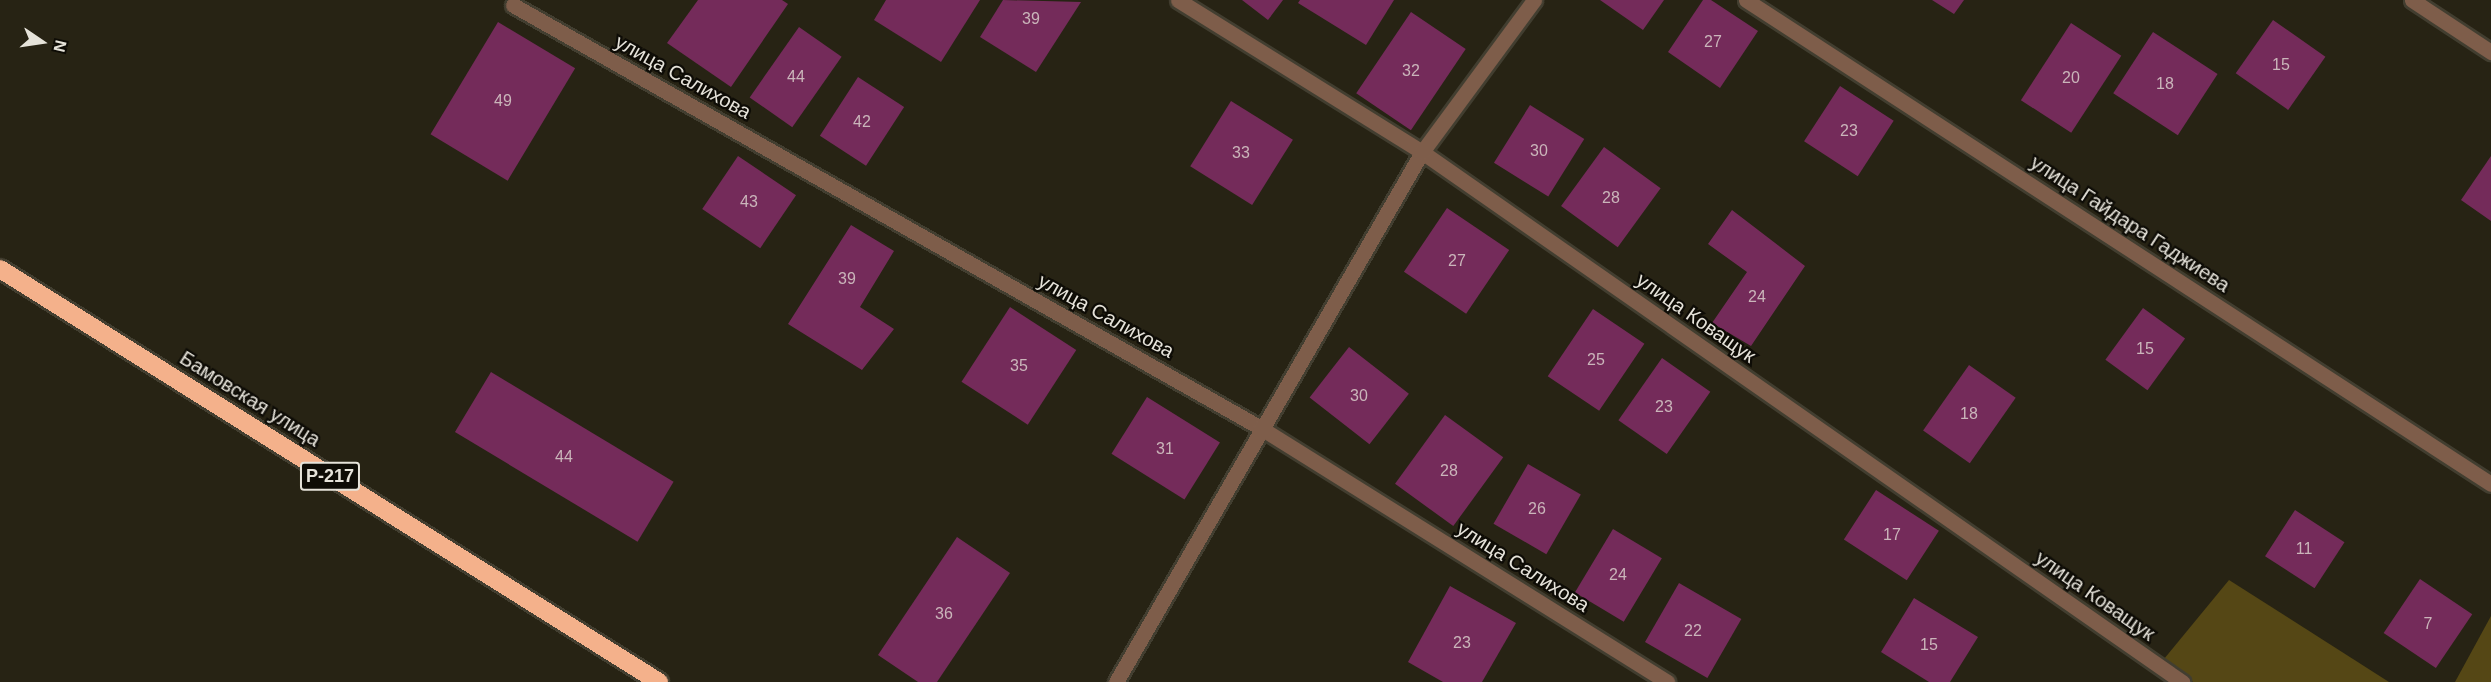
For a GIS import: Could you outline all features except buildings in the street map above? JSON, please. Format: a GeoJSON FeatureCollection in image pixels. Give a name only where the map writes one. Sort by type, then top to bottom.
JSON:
{"type":"FeatureCollection","features":[{"type":"Feature","properties":{"kind":"highway","name":"Бамовская улица"},"geometry":{"type":"LineString","coordinates":[[0,269],[659,682]]}},
{"type":"Feature","properties":{"kind":"street","name":"улица Коващук"},"geometry":{"type":"LineString","coordinates":[[1179,0],[1422,152],[2182,682]]}},
{"type":"Feature","properties":{"kind":"street"},"geometry":{"type":"LineString","coordinates":[[1116,682],[1422,152],[1534,0]]}},
{"type":"Feature","properties":{"kind":"street","name":"улица Гайдара Гаджиева"},"geometry":{"type":"LineString","coordinates":[[1746,0],[2491,484]]}},
{"type":"Feature","properties":{"kind":"street"},"geometry":{"type":"LineString","coordinates":[[2412,0],[2491,52]]}},
{"type":"Feature","properties":{"kind":"street","name":"улица Салихова"},"geometry":{"type":"LineString","coordinates":[[513,5],[1261,428],[1667,682]]}},
{"type":"Feature","properties":{"kind":"shaded area"},"geometry":{"type":"Polygon","coordinates":[[[2229,580],[2389,682],[2193,682],[2164,659],[2229,580]]]}},
{"type":"Feature","properties":{"kind":"shaded area"},"geometry":{"type":"Polygon","coordinates":[[[2491,616],[2491,682],[2455,682],[2491,616]]]}}]}
